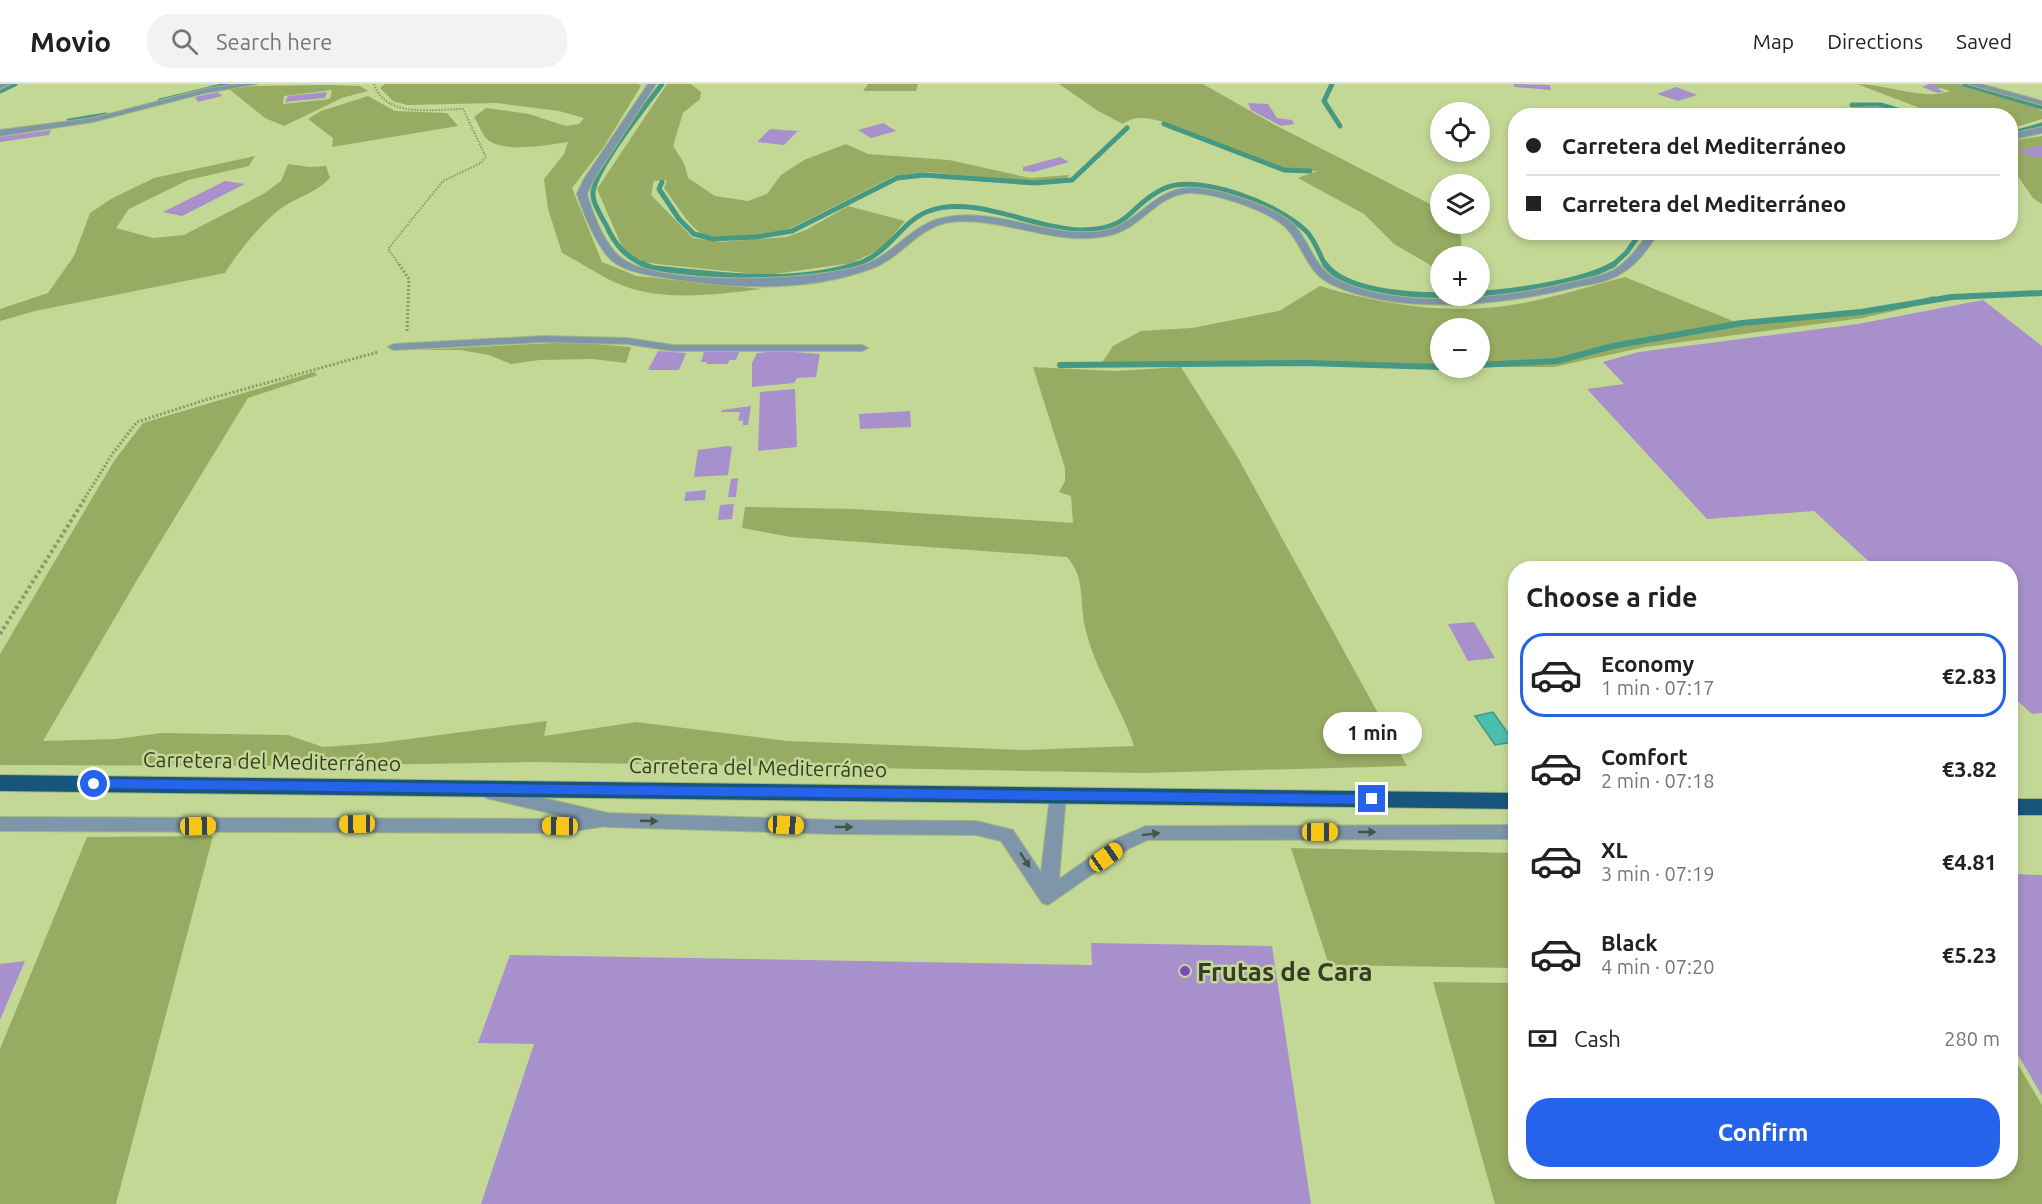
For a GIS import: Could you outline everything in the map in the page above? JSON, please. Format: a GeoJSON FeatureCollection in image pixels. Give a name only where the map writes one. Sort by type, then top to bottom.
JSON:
{"type":"FeatureCollection","features":[{"type":"Feature","properties":{"kind":"highway","name":"Carretera del Mediterráneo"},"geometry":{"type":"LineString","coordinates":[[0,783],[1508,801]]}},
{"type":"Feature","properties":{"kind":"street"},"geometry":{"type":"LineString","coordinates":[[0,87],[6,84]]}},
{"type":"Feature","properties":{"kind":"street"},"geometry":{"type":"LineString","coordinates":[[0,133],[111,116],[205,91],[253,84]]}},
{"type":"Feature","properties":{"kind":"street"},"geometry":{"type":"LineString","coordinates":[[652,84],[589,179],[582,194],[611,254],[624,264],[647,272],[782,282],[826,276],[870,266],[892,254],[921,228],[946,220],[988,219],[1074,234],[1097,234],[1125,228],[1168,195],[1190,190],[1214,192],[1287,223],[1296,231],[1316,268],[1338,284],[1365,293],[1458,303],[1513,298],[1612,274],[1637,256],[1648,240]]}},
{"type":"Feature","properties":{"kind":"street"},"geometry":{"type":"LineString","coordinates":[[1972,84],[2042,103]]}},
{"type":"Feature","properties":{"kind":"street"},"geometry":{"type":"LineString","coordinates":[[2018,135],[2042,130]]}},
{"type":"Feature","properties":{"kind":"street"},"geometry":{"type":"LineString","coordinates":[[394,347],[543,339],[627,341],[684,349],[862,348]]}},
{"type":"Feature","properties":{"kind":"street"},"geometry":{"type":"LineString","coordinates":[[468,787],[608,820]]}},
{"type":"Feature","properties":{"kind":"street"},"geometry":{"type":"LineString","coordinates":[[1048,897],[1058,795]]}},
{"type":"Feature","properties":{"kind":"street"},"geometry":{"type":"LineString","coordinates":[[0,824],[198,826],[402,823],[560,826],[608,820],[834,827],[976,828],[1006,835],[1048,897]]}},
{"type":"Feature","properties":{"kind":"street"},"geometry":{"type":"LineString","coordinates":[[1048,897],[1124,843],[1146,833],[1508,832]]}},
{"type":"Feature","properties":{"kind":"path"},"geometry":{"type":"LineString","coordinates":[[0,633],[113,453],[136,422],[205,400],[394,347],[407,333],[409,279],[388,249],[443,181],[481,163],[486,157],[463,109],[394,108],[386,104],[376,92],[374,84]]}},
{"type":"Feature","properties":{"kind":"green space"},"geometry":{"type":"Polygon","coordinates":[[[385,84],[638,84],[641,86],[603,148],[572,188],[602,262],[637,276],[762,289],[693,295],[640,291],[608,279],[562,253],[548,209],[544,179],[564,154],[568,142],[525,147],[502,146],[486,138],[474,117],[486,108],[529,114],[566,126],[579,124],[584,118],[559,111],[497,103],[407,105],[393,101],[380,88],[385,84]]]}},
{"type":"Feature","properties":{"kind":"green space"},"geometry":{"type":"Polygon","coordinates":[[[667,84],[691,84],[701,92],[700,99],[683,113],[673,146],[684,163],[688,178],[715,196],[748,201],[767,194],[781,175],[804,160],[846,144],[868,154],[949,160],[1030,178],[1069,175],[1067,178],[1035,182],[928,172],[894,176],[791,228],[730,237],[717,237],[699,232],[664,188],[667,180],[654,181],[651,195],[693,238],[720,242],[786,237],[806,230],[848,206],[905,221],[881,249],[852,263],[767,275],[656,264],[638,260],[623,249],[597,189],[667,84]]]}},
{"type":"Feature","properties":{"kind":"green space"},"geometry":{"type":"Polygon","coordinates":[[[868,84],[918,84],[916,91],[863,91],[868,84]]]}},
{"type":"Feature","properties":{"kind":"green space"},"geometry":{"type":"Polygon","coordinates":[[[1059,84],[1203,84],[1275,125],[1430,204],[1430,234],[1460,234],[1462,246],[1430,246],[1430,265],[1394,244],[1364,214],[1298,178],[1317,171],[1281,168],[1163,122],[1137,118],[1123,124],[1098,111],[1059,84]]]}},
{"type":"Feature","properties":{"kind":"green space"},"geometry":{"type":"Polygon","coordinates":[[[1857,84],[1940,94],[1950,91],[1928,84],[1960,84],[2035,107],[2042,111],[2042,119],[2018,126],[2018,108],[1920,108],[1857,84]]]}},
{"type":"Feature","properties":{"kind":"green space"},"geometry":{"type":"Polygon","coordinates":[[[255,86],[360,86],[368,91],[342,98],[284,126],[265,118],[229,89],[255,86]],[[332,90],[284,96],[283,104],[330,99],[332,90]]]}},
{"type":"Feature","properties":{"kind":"green space"},"geometry":{"type":"Polygon","coordinates":[[[368,96],[395,111],[447,113],[458,126],[332,147],[333,138],[308,119],[321,111],[368,96]]]}},
{"type":"Feature","properties":{"kind":"green space"},"geometry":{"type":"Polygon","coordinates":[[[2042,136],[2042,145],[2018,151],[2018,140],[2042,136]]]}},
{"type":"Feature","properties":{"kind":"green space"},"geometry":{"type":"Polygon","coordinates":[[[2018,151],[2042,156],[2042,204],[2033,198],[2018,176],[2018,151]]]}},
{"type":"Feature","properties":{"kind":"green space"},"geometry":{"type":"Polygon","coordinates":[[[255,156],[249,166],[188,180],[129,209],[116,228],[153,238],[184,235],[265,193],[281,181],[288,164],[310,167],[326,166],[330,178],[269,218],[244,246],[225,273],[35,311],[0,321],[0,309],[48,293],[74,256],[90,213],[111,199],[154,178],[255,156]]]}},
{"type":"Feature","properties":{"kind":"green space"},"geometry":{"type":"Polygon","coordinates":[[[1625,277],[1733,321],[1869,313],[1933,296],[1946,299],[1863,318],[1645,347],[1554,367],[1490,367],[1490,318],[1430,318],[1430,367],[1319,361],[1101,364],[1113,346],[1141,331],[1192,328],[1279,311],[1320,286],[1360,297],[1444,309],[1503,306],[1555,296],[1625,277]]]}},
{"type":"Feature","properties":{"kind":"green space"},"geometry":{"type":"Polygon","coordinates":[[[572,342],[631,347],[626,363],[592,359],[540,360],[511,364],[489,355],[460,350],[418,350],[572,342]]]}},
{"type":"Feature","properties":{"kind":"green space"},"geometry":{"type":"Polygon","coordinates":[[[1033,367],[1115,371],[1181,367],[1237,456],[1407,766],[1143,773],[535,762],[301,766],[0,765],[0,654],[114,461],[143,423],[314,372],[318,375],[248,398],[137,580],[43,741],[116,739],[161,733],[288,735],[323,747],[378,743],[547,721],[544,736],[636,722],[787,741],[1023,750],[1134,746],[1089,643],[1077,573],[1067,557],[791,537],[742,528],[745,507],[855,509],[1073,523],[1071,496],[1059,492],[1065,481],[1065,468],[1033,367]]]}},
{"type":"Feature","properties":{"kind":"green space"},"geometry":{"type":"Polygon","coordinates":[[[213,836],[116,1204],[0,1204],[0,1049],[87,837],[213,836]]]}},
{"type":"Feature","properties":{"kind":"green space"},"geometry":{"type":"Polygon","coordinates":[[[1291,848],[1508,853],[1508,968],[1329,965],[1291,848]]]}},
{"type":"Feature","properties":{"kind":"green space"},"geometry":{"type":"Polygon","coordinates":[[[1433,982],[1508,983],[1508,1179],[2018,1179],[2018,1064],[2042,1105],[2042,1204],[1495,1204],[1433,982]]]}},
{"type":"Feature","properties":{"kind":"water"},"geometry":{"type":"Polygon","coordinates":[[[1493,712],[1508,733],[1508,743],[1495,745],[1475,716],[1493,712]]]}},
{"type":"Feature","properties":{"kind":"building"},"geometry":{"type":"Polygon","coordinates":[[[1514,84],[1550,85],[1551,90],[1514,87],[1514,84]]]}},
{"type":"Feature","properties":{"kind":"building"},"geometry":{"type":"Polygon","coordinates":[[[1929,84],[1945,92],[1938,93],[1922,87],[1929,84]]]}},
{"type":"Feature","properties":{"kind":"building"},"geometry":{"type":"Polygon","coordinates":[[[1676,87],[1697,95],[1678,101],[1657,94],[1676,87]]]}},
{"type":"Feature","properties":{"kind":"building"},"geometry":{"type":"Polygon","coordinates":[[[218,92],[222,96],[198,102],[195,97],[218,92]]]}},
{"type":"Feature","properties":{"kind":"building"},"geometry":{"type":"Polygon","coordinates":[[[327,92],[325,98],[285,102],[288,96],[327,92]]]}},
{"type":"Feature","properties":{"kind":"building"},"geometry":{"type":"Polygon","coordinates":[[[1248,103],[1268,104],[1277,118],[1292,120],[1294,124],[1281,126],[1251,110],[1248,103]]]}},
{"type":"Feature","properties":{"kind":"building"},"geometry":{"type":"Polygon","coordinates":[[[883,123],[896,131],[871,138],[858,130],[883,123]]]}},
{"type":"Feature","properties":{"kind":"building"},"geometry":{"type":"Polygon","coordinates":[[[770,129],[798,131],[784,145],[757,142],[770,129]]]}},
{"type":"Feature","properties":{"kind":"building"},"geometry":{"type":"Polygon","coordinates":[[[51,130],[49,135],[0,142],[0,137],[51,130]]]}},
{"type":"Feature","properties":{"kind":"building"},"geometry":{"type":"Polygon","coordinates":[[[2042,145],[2042,156],[2035,158],[2018,151],[2042,145]]]}},
{"type":"Feature","properties":{"kind":"building"},"geometry":{"type":"Polygon","coordinates":[[[1060,157],[1069,162],[1034,172],[1023,171],[1023,167],[1060,157]]]}},
{"type":"Feature","properties":{"kind":"building"},"geometry":{"type":"Polygon","coordinates":[[[225,181],[245,184],[182,216],[163,212],[225,181]]]}},
{"type":"Feature","properties":{"kind":"building"},"geometry":{"type":"Polygon","coordinates":[[[1983,300],[2042,346],[2042,713],[2032,714],[2018,701],[2018,561],[1868,561],[1814,511],[1707,519],[1587,389],[1624,384],[1603,362],[1639,352],[1858,324],[1983,300]]]}},
{"type":"Feature","properties":{"kind":"building"},"geometry":{"type":"Polygon","coordinates":[[[658,351],[686,353],[679,370],[648,370],[658,351]]]}},
{"type":"Feature","properties":{"kind":"building"},"geometry":{"type":"Polygon","coordinates":[[[780,351],[820,354],[816,377],[797,378],[794,383],[752,387],[752,363],[757,353],[780,351]]]}},
{"type":"Feature","properties":{"kind":"building"},"geometry":{"type":"Polygon","coordinates":[[[704,352],[739,352],[736,360],[730,360],[727,364],[706,364],[707,362],[701,362],[704,352]]]}},
{"type":"Feature","properties":{"kind":"building"},"geometry":{"type":"Polygon","coordinates":[[[795,389],[797,447],[758,451],[760,392],[795,389]]]}},
{"type":"Feature","properties":{"kind":"building"},"geometry":{"type":"Polygon","coordinates":[[[751,406],[748,425],[743,425],[743,420],[738,421],[740,412],[721,412],[722,410],[751,406]]]}},
{"type":"Feature","properties":{"kind":"building"},"geometry":{"type":"Polygon","coordinates":[[[910,411],[911,427],[860,429],[859,414],[910,411]]]}},
{"type":"Feature","properties":{"kind":"building"},"geometry":{"type":"Polygon","coordinates":[[[732,447],[728,475],[694,477],[698,450],[732,447]]]}},
{"type":"Feature","properties":{"kind":"building"},"geometry":{"type":"Polygon","coordinates":[[[738,478],[736,497],[728,497],[731,479],[738,478]]]}},
{"type":"Feature","properties":{"kind":"building"},"geometry":{"type":"Polygon","coordinates":[[[706,490],[705,500],[684,501],[686,492],[706,490]]]}},
{"type":"Feature","properties":{"kind":"building"},"geometry":{"type":"Polygon","coordinates":[[[734,504],[732,519],[718,520],[720,505],[734,504]]]}},
{"type":"Feature","properties":{"kind":"building"},"geometry":{"type":"Polygon","coordinates":[[[1474,622],[1495,658],[1468,661],[1448,624],[1474,622]]]}},
{"type":"Feature","properties":{"kind":"building"},"geometry":{"type":"Polygon","coordinates":[[[2018,874],[2042,875],[2042,1096],[2018,1055],[2018,874]]]}},
{"type":"Feature","properties":{"kind":"building"},"geometry":{"type":"Polygon","coordinates":[[[1091,943],[1272,946],[1311,1204],[481,1204],[534,1044],[478,1043],[510,955],[1092,965],[1091,943]]]}},
{"type":"Feature","properties":{"kind":"building"},"geometry":{"type":"Polygon","coordinates":[[[25,961],[0,1020],[0,964],[25,961]]]}},
{"type":"Feature","properties":{"kind":"waterway"},"geometry":{"type":"LineString","coordinates":[[0,91],[15,84]]}},
{"type":"Feature","properties":{"kind":"waterway"},"geometry":{"type":"LineString","coordinates":[[160,101],[230,84]]}},
{"type":"Feature","properties":{"kind":"waterway"},"geometry":{"type":"LineString","coordinates":[[643,264],[627,255],[617,245],[595,204],[594,186],[610,156],[662,84]]}},
{"type":"Feature","properties":{"kind":"waterway"},"geometry":{"type":"LineString","coordinates":[[1332,84],[1324,101],[1340,126]]}},
{"type":"Feature","properties":{"kind":"waterway"},"geometry":{"type":"LineString","coordinates":[[1965,84],[2042,107]]}},
{"type":"Feature","properties":{"kind":"waterway"},"geometry":{"type":"LineString","coordinates":[[1852,105],[1881,105],[1891,108]]}},
{"type":"Feature","properties":{"kind":"waterway"},"geometry":{"type":"LineString","coordinates":[[69,121],[106,115]]}},
{"type":"Feature","properties":{"kind":"waterway"},"geometry":{"type":"LineString","coordinates":[[1164,124],[1284,170],[1310,171]]}},
{"type":"Feature","properties":{"kind":"waterway"},"geometry":{"type":"LineString","coordinates":[[2018,132],[2042,125]]}},
{"type":"Feature","properties":{"kind":"waterway"},"geometry":{"type":"LineString","coordinates":[[662,182],[659,189],[679,219],[694,234],[713,239],[756,237],[792,231],[897,178],[924,175],[1035,183],[1072,180],[1127,128]]}},
{"type":"Feature","properties":{"kind":"waterway"},"geometry":{"type":"LineString","coordinates":[[856,264],[877,253],[910,222],[929,211],[946,207],[984,209],[1063,228],[1098,229],[1120,222],[1151,196],[1163,189],[1178,185],[1217,188],[1278,211],[1306,231],[1325,264]]}},
{"type":"Feature","properties":{"kind":"waterway"},"geometry":{"type":"LineString","coordinates":[[1612,266],[1635,240]]}},
{"type":"Feature","properties":{"kind":"waterway"},"geometry":{"type":"LineString","coordinates":[[643,264],[652,268],[755,277],[807,275],[856,264]]}},
{"type":"Feature","properties":{"kind":"waterway"},"geometry":{"type":"LineString","coordinates":[[643,264],[647,266]]}},
{"type":"Feature","properties":{"kind":"waterway"},"geometry":{"type":"LineString","coordinates":[[1325,264],[1346,280],[1379,290],[1420,295],[1465,295],[1511,291],[1589,275],[1614,264]]}},
{"type":"Feature","properties":{"kind":"waterway"},"geometry":{"type":"LineString","coordinates":[[1490,364],[1557,361],[1613,346],[1742,323],[1861,312],[1952,297],[2042,293]]}},
{"type":"Feature","properties":{"kind":"waterway"},"geometry":{"type":"LineString","coordinates":[[1060,365],[1306,363],[1430,367]]}},
{"type":"Feature","properties":{"kind":"place","name":"Frutas de Cara"},"geometry":{"type":"Point","coordinates":[1185,971]}},
{"type":"Feature","properties":{"kind":"route"},"geometry":{"type":"LineString","coordinates":[[94,784],[1372,799]]}}]}
